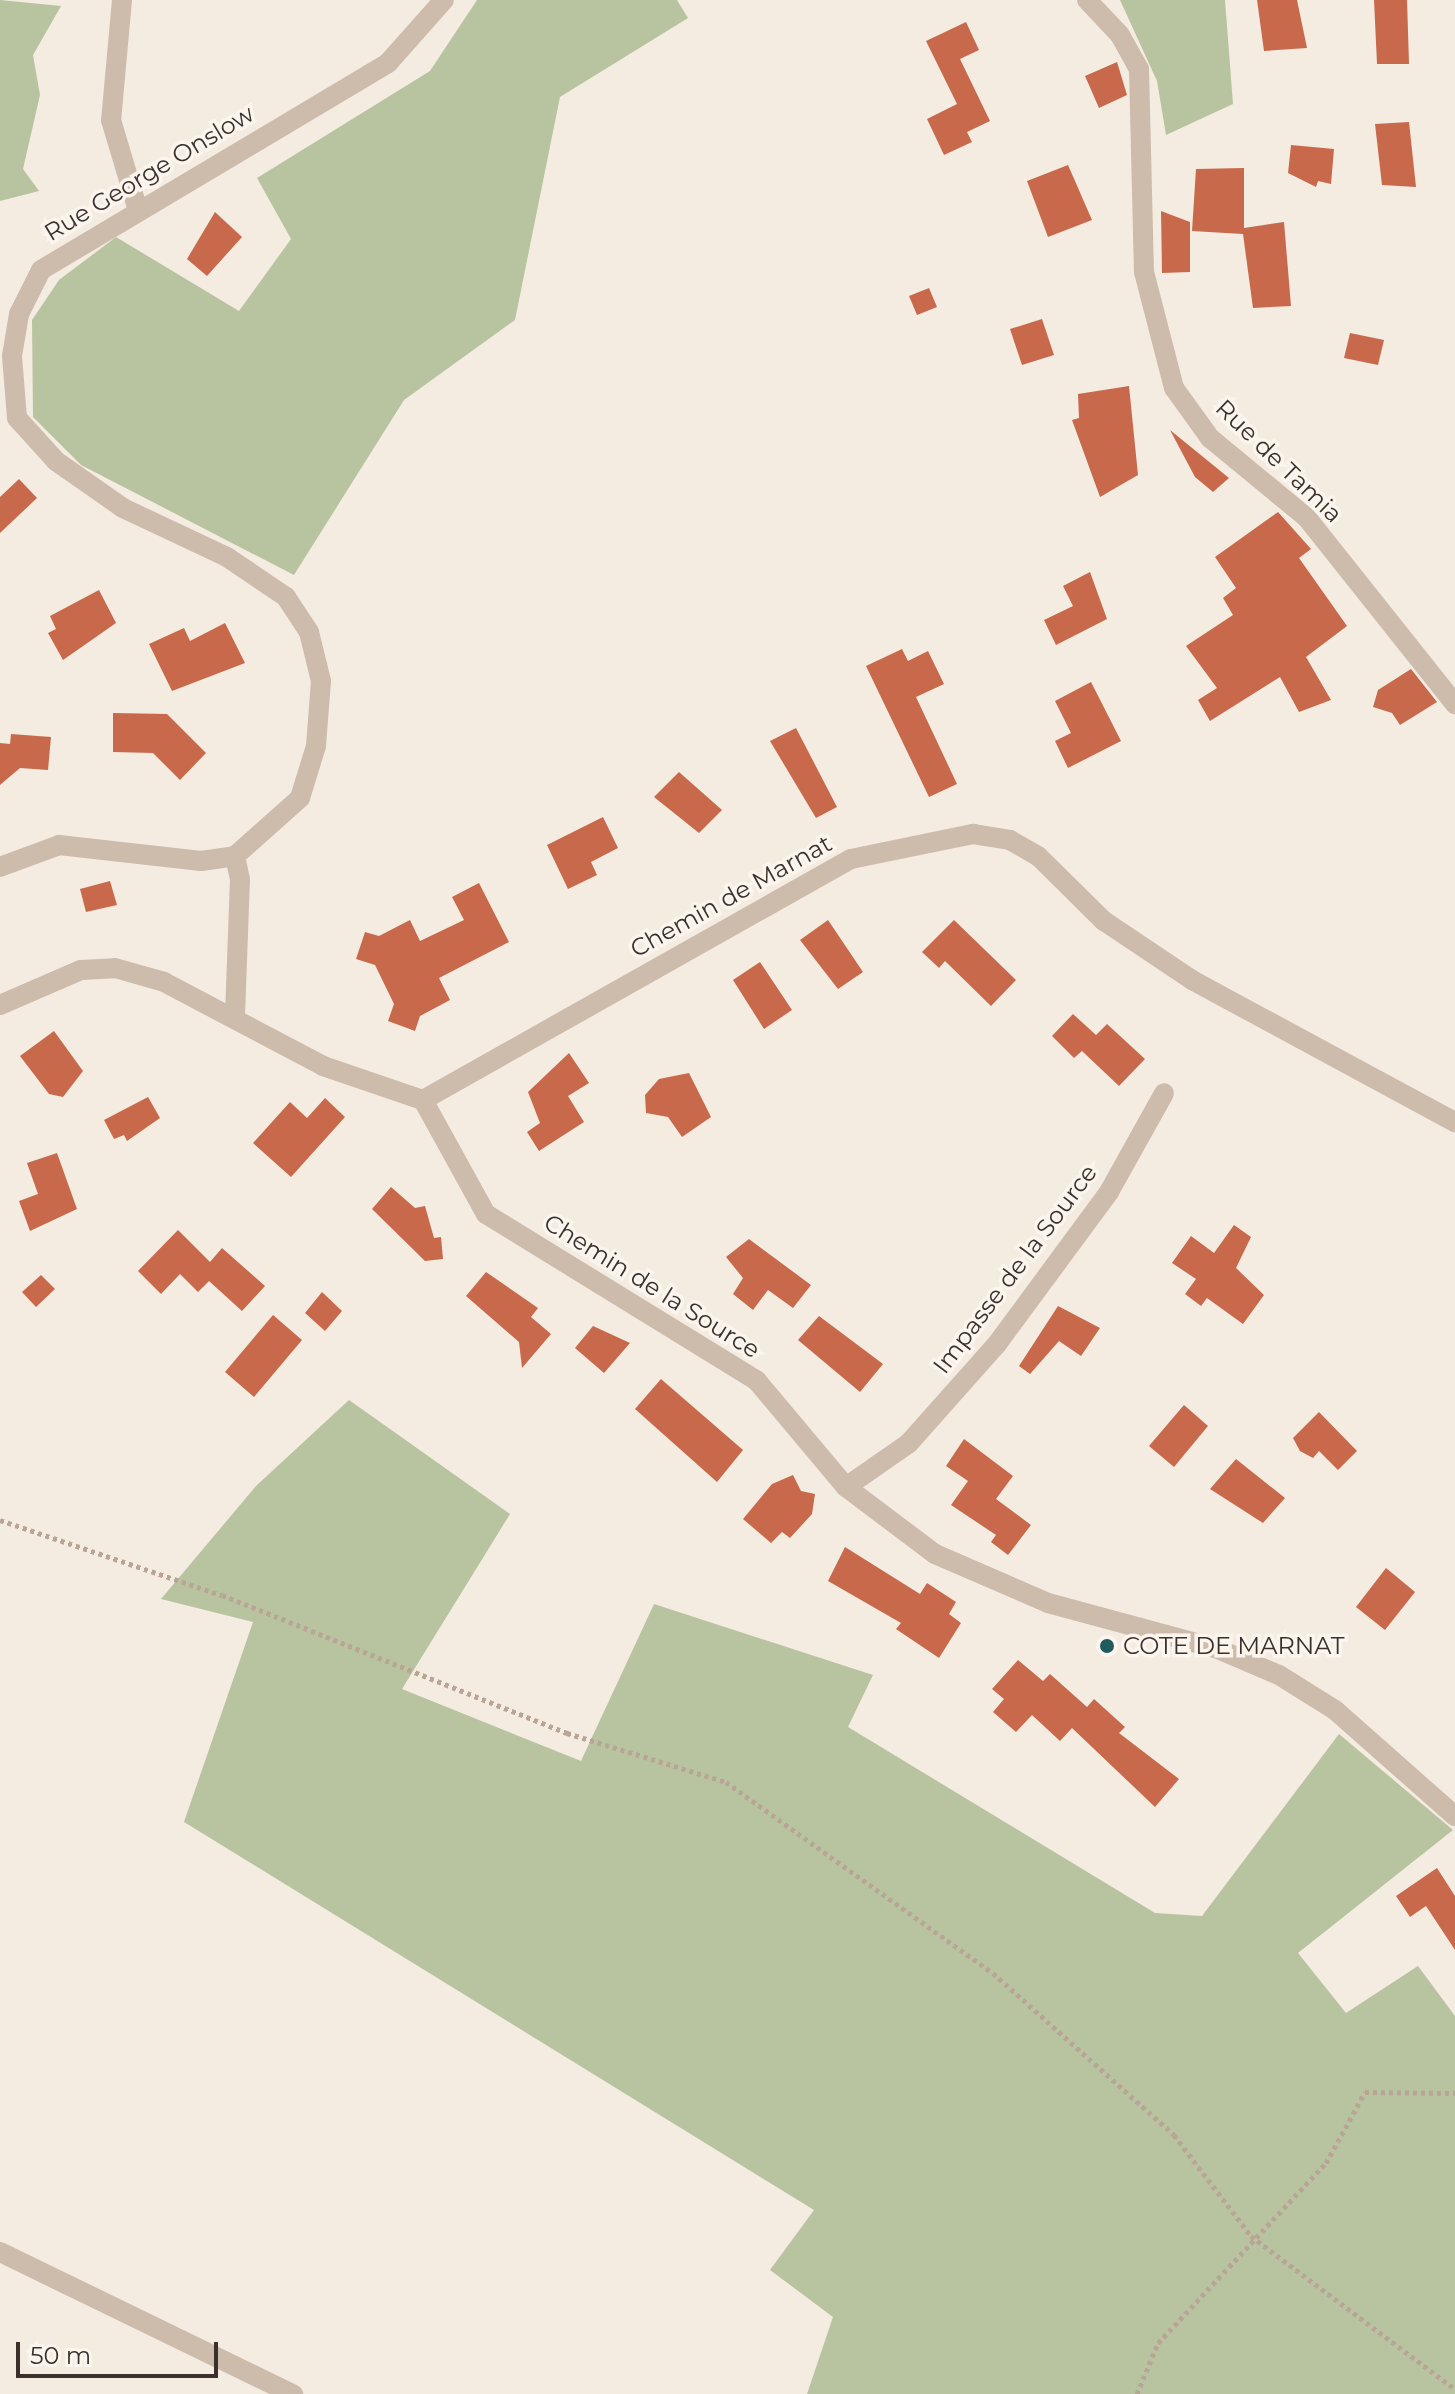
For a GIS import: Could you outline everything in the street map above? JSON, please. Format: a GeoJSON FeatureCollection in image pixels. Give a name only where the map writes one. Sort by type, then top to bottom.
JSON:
{"type":"FeatureCollection","features":[{"type":"Feature","properties":{"kind":"street"},"geometry":{"type":"LineString","coordinates":[[122,0],[111,120],[137,207]]}},
{"type":"Feature","properties":{"kind":"street","name":"Rue George Onslow"},"geometry":{"type":"LineString","coordinates":[[235,856],[300,798],[316,746],[321,681],[309,632],[286,597],[227,557],[123,508],[56,461],[9,422],[12,356],[19,314],[41,270],[137,207],[388,63],[444,0]]}},
{"type":"Feature","properties":{"kind":"street","name":"Rue de Tamia"},"geometry":{"type":"LineString","coordinates":[[1087,0],[1120,35],[1139,69],[1144,272],[1174,388],[1210,438],[1307,518],[1455,704]]}},
{"type":"Feature","properties":{"kind":"street","name":"Chemin de Marnat"},"geometry":{"type":"LineString","coordinates":[[423,1100],[851,859],[973,834],[1010,840],[1038,856],[1104,921],[1192,980],[1455,1122]]}},
{"type":"Feature","properties":{"kind":"street"},"geometry":{"type":"LineString","coordinates":[[0,867],[59,845],[201,861],[235,856],[240,879],[235,1016]]}},
{"type":"Feature","properties":{"kind":"street"},"geometry":{"type":"LineString","coordinates":[[0,1005],[81,970],[115,968],[164,982],[235,1016],[323,1066],[423,1100]]}},
{"type":"Feature","properties":{"kind":"street","name":"Impasse de la Source"},"geometry":{"type":"LineString","coordinates":[[846,1487],[909,1443],[997,1344],[1109,1192],[1164,1093]]}},
{"type":"Feature","properties":{"kind":"street","name":"Chemin de la Source"},"geometry":{"type":"LineString","coordinates":[[423,1100],[486,1214],[757,1381],[846,1487],[935,1554],[991,1582],[1218,1649],[1279,1675],[1335,1710],[1455,1816]]}},
{"type":"Feature","properties":{"kind":"street"},"geometry":{"type":"LineString","coordinates":[[0,2254],[293,2394]]}},
{"type":"Feature","properties":{"kind":"path"},"geometry":{"type":"LineString","coordinates":[[0,1520],[222,1595],[567,1733],[726,1782],[993,1973],[1092,2058],[1174,2135],[1251,2236],[1455,2389]]}},
{"type":"Feature","properties":{"kind":"path"},"geometry":{"type":"LineString","coordinates":[[1137,2394],[1158,2343],[1251,2236],[1326,2163],[1365,2092],[1455,2093]]}},
{"type":"Feature","properties":{"kind":"green space"},"geometry":{"type":"Polygon","coordinates":[[[0,0],[61,6],[33,55],[40,95],[23,169],[39,191],[0,201],[0,0]]]}},
{"type":"Feature","properties":{"kind":"green space"},"geometry":{"type":"Polygon","coordinates":[[[477,0],[677,0],[688,18],[560,97],[515,320],[404,400],[294,575],[81,465],[33,417],[32,320],[59,280],[116,237],[239,311],[291,239],[257,178],[430,71],[477,0]]]}},
{"type":"Feature","properties":{"kind":"green space"},"geometry":{"type":"Polygon","coordinates":[[[1120,0],[1225,0],[1233,104],[1166,135],[1157,81],[1120,0]]]}},
{"type":"Feature","properties":{"kind":"green space"},"geometry":{"type":"Polygon","coordinates":[[[349,1400],[510,1514],[402,1689],[581,1761],[654,1604],[873,1675],[848,1727],[1155,1913],[1202,1916],[1339,1734],[1453,1830],[1298,1953],[1346,2013],[1418,1966],[1455,2016],[1455,2394],[807,2394],[833,2317],[770,2270],[814,2210],[184,1822],[253,1622],[161,1599],[256,1486],[349,1400]]]}},
{"type":"Feature","properties":{"kind":"building"},"geometry":{"type":"Polygon","coordinates":[[[1257,0],[1297,0],[1307,48],[1264,51],[1257,0]]]}},
{"type":"Feature","properties":{"kind":"building"},"geometry":{"type":"Polygon","coordinates":[[[1374,0],[1407,0],[1409,64],[1377,64],[1374,0]]]}},
{"type":"Feature","properties":{"kind":"building"},"geometry":{"type":"Polygon","coordinates":[[[966,22],[979,50],[960,59],[990,121],[967,132],[972,142],[944,155],[927,119],[957,104],[926,41],[966,22]]]}},
{"type":"Feature","properties":{"kind":"building"},"geometry":{"type":"Polygon","coordinates":[[[1117,62],[1127,95],[1099,108],[1085,76],[1117,62]]]}},
{"type":"Feature","properties":{"kind":"building"},"geometry":{"type":"Polygon","coordinates":[[[1409,122],[1416,187],[1382,185],[1375,124],[1409,122]]]}},
{"type":"Feature","properties":{"kind":"building"},"geometry":{"type":"Polygon","coordinates":[[[1291,145],[1334,149],[1331,184],[1318,181],[1316,187],[1288,173],[1291,145]]]}},
{"type":"Feature","properties":{"kind":"building"},"geometry":{"type":"Polygon","coordinates":[[[1068,165],[1092,220],[1048,237],[1027,181],[1068,165]]]}},
{"type":"Feature","properties":{"kind":"building"},"geometry":{"type":"Polygon","coordinates":[[[1244,168],[1244,228],[1284,222],[1291,306],[1253,308],[1243,234],[1192,231],[1196,169],[1244,168]]]}},
{"type":"Feature","properties":{"kind":"building"},"geometry":{"type":"Polygon","coordinates":[[[1161,211],[1190,222],[1190,272],[1162,273],[1161,211]]]}},
{"type":"Feature","properties":{"kind":"building"},"geometry":{"type":"Polygon","coordinates":[[[215,212],[242,237],[207,276],[187,259],[215,212]]]}},
{"type":"Feature","properties":{"kind":"building"},"geometry":{"type":"Polygon","coordinates":[[[929,288],[937,307],[917,315],[909,296],[929,288]]]}},
{"type":"Feature","properties":{"kind":"building"},"geometry":{"type":"Polygon","coordinates":[[[1042,319],[1054,355],[1022,365],[1010,329],[1042,319]]]}},
{"type":"Feature","properties":{"kind":"building"},"geometry":{"type":"Polygon","coordinates":[[[1350,333],[1384,340],[1378,365],[1344,358],[1350,333]]]}},
{"type":"Feature","properties":{"kind":"building"},"geometry":{"type":"Polygon","coordinates":[[[1129,386],[1138,475],[1100,497],[1072,420],[1079,418],[1078,394],[1129,386]]]}},
{"type":"Feature","properties":{"kind":"building"},"geometry":{"type":"Polygon","coordinates":[[[1170,430],[1229,478],[1213,492],[1195,477],[1170,430]]]}},
{"type":"Feature","properties":{"kind":"building"},"geometry":{"type":"Polygon","coordinates":[[[19,479],[37,498],[0,533],[0,497],[19,479]]]}},
{"type":"Feature","properties":{"kind":"building"},"geometry":{"type":"Polygon","coordinates":[[[1278,512],[1311,549],[1299,558],[1347,626],[1306,657],[1331,700],[1299,712],[1280,677],[1210,721],[1198,700],[1217,688],[1186,646],[1233,615],[1223,598],[1236,588],[1215,557],[1278,512]]]}},
{"type":"Feature","properties":{"kind":"building"},"geometry":{"type":"Polygon","coordinates":[[[1090,572],[1107,619],[1056,645],[1044,620],[1073,606],[1063,586],[1090,572]]]}},
{"type":"Feature","properties":{"kind":"building"},"geometry":{"type":"Polygon","coordinates":[[[99,590],[116,623],[63,660],[48,633],[56,629],[50,616],[99,590]]]}},
{"type":"Feature","properties":{"kind":"building"},"geometry":{"type":"Polygon","coordinates":[[[225,623],[245,663],[172,691],[149,644],[184,628],[190,641],[225,623]]]}},
{"type":"Feature","properties":{"kind":"building"},"geometry":{"type":"Polygon","coordinates":[[[902,649],[908,661],[928,651],[944,684],[916,697],[957,784],[929,797],[866,666],[902,649]]]}},
{"type":"Feature","properties":{"kind":"building"},"geometry":{"type":"Polygon","coordinates":[[[1411,669],[1437,702],[1400,725],[1392,713],[1373,707],[1378,690],[1411,669]]]}},
{"type":"Feature","properties":{"kind":"building"},"geometry":{"type":"Polygon","coordinates":[[[1091,682],[1121,741],[1068,768],[1055,741],[1071,733],[1055,701],[1091,682]]]}},
{"type":"Feature","properties":{"kind":"building"},"geometry":{"type":"Polygon","coordinates":[[[113,713],[167,714],[206,753],[180,780],[153,753],[113,752],[113,713]]]}},
{"type":"Feature","properties":{"kind":"building"},"geometry":{"type":"Polygon","coordinates":[[[796,728],[837,807],[816,818],[770,741],[796,728]]]}},
{"type":"Feature","properties":{"kind":"building"},"geometry":{"type":"Polygon","coordinates":[[[11,734],[51,737],[48,770],[20,768],[0,785],[0,743],[10,744],[11,734]]]}},
{"type":"Feature","properties":{"kind":"building"},"geometry":{"type":"Polygon","coordinates":[[[679,772],[722,810],[699,833],[654,797],[679,772]]]}},
{"type":"Feature","properties":{"kind":"building"},"geometry":{"type":"Polygon","coordinates":[[[603,817],[618,848],[591,862],[597,875],[568,889],[547,845],[603,817]]]}},
{"type":"Feature","properties":{"kind":"building"},"geometry":{"type":"Polygon","coordinates":[[[110,881],[117,905],[86,912],[80,889],[110,881]]]}},
{"type":"Feature","properties":{"kind":"building"},"geometry":{"type":"Polygon","coordinates":[[[479,883],[509,942],[439,978],[450,1000],[420,1016],[415,1031],[388,1021],[394,1004],[375,965],[356,959],[365,932],[379,936],[410,920],[420,941],[464,920],[452,897],[479,883]]]}},
{"type":"Feature","properties":{"kind":"building"},"geometry":{"type":"Polygon","coordinates":[[[828,920],[863,972],[838,989],[800,940],[828,920]]]}},
{"type":"Feature","properties":{"kind":"building"},"geometry":{"type":"Polygon","coordinates":[[[954,920],[1016,980],[991,1006],[945,961],[939,968],[922,952],[954,920]]]}},
{"type":"Feature","properties":{"kind":"building"},"geometry":{"type":"Polygon","coordinates":[[[760,962],[792,1010],[764,1029],[733,980],[760,962]]]}},
{"type":"Feature","properties":{"kind":"building"},"geometry":{"type":"Polygon","coordinates":[[[1073,1014],[1096,1035],[1107,1024],[1145,1059],[1119,1086],[1082,1051],[1074,1058],[1052,1036],[1073,1014]]]}},
{"type":"Feature","properties":{"kind":"building"},"geometry":{"type":"Polygon","coordinates":[[[54,1031],[83,1071],[63,1097],[49,1094],[20,1056],[54,1031]]]}},
{"type":"Feature","properties":{"kind":"building"},"geometry":{"type":"Polygon","coordinates":[[[569,1053],[589,1083],[568,1096],[584,1122],[539,1151],[527,1132],[540,1123],[528,1092],[569,1053]]]}},
{"type":"Feature","properties":{"kind":"building"},"geometry":{"type":"Polygon","coordinates":[[[689,1073],[711,1117],[682,1137],[668,1117],[646,1113],[645,1095],[659,1079],[689,1073]]]}},
{"type":"Feature","properties":{"kind":"building"},"geometry":{"type":"Polygon","coordinates":[[[148,1097],[160,1118],[127,1141],[124,1135],[114,1139],[104,1120],[148,1097]]]}},
{"type":"Feature","properties":{"kind":"building"},"geometry":{"type":"Polygon","coordinates":[[[325,1098],[345,1117],[291,1177],[253,1143],[290,1102],[307,1118],[325,1098]]]}},
{"type":"Feature","properties":{"kind":"building"},"geometry":{"type":"Polygon","coordinates":[[[57,1153],[77,1209],[30,1231],[19,1201],[38,1194],[27,1163],[57,1153]]]}},
{"type":"Feature","properties":{"kind":"building"},"geometry":{"type":"Polygon","coordinates":[[[391,1187],[415,1208],[425,1206],[434,1238],[441,1237],[443,1259],[425,1261],[372,1209],[391,1187]]]}},
{"type":"Feature","properties":{"kind":"building"},"geometry":{"type":"Polygon","coordinates":[[[1234,1225],[1251,1237],[1236,1268],[1264,1295],[1243,1324],[1207,1298],[1201,1306],[1185,1294],[1196,1279],[1172,1263],[1191,1236],[1214,1253],[1234,1225]]]}},
{"type":"Feature","properties":{"kind":"building"},"geometry":{"type":"Polygon","coordinates":[[[178,1230],[210,1262],[222,1248],[265,1286],[242,1311],[209,1281],[198,1292],[180,1274],[161,1294],[138,1271],[178,1230]]]}},
{"type":"Feature","properties":{"kind":"building"},"geometry":{"type":"Polygon","coordinates":[[[749,1239],[811,1285],[793,1308],[768,1290],[753,1310],[733,1294],[743,1278],[726,1257],[749,1239]]]}},
{"type":"Feature","properties":{"kind":"building"},"geometry":{"type":"Polygon","coordinates":[[[486,1272],[538,1308],[531,1317],[551,1334],[522,1368],[519,1342],[466,1296],[486,1272]]]}},
{"type":"Feature","properties":{"kind":"building"},"geometry":{"type":"Polygon","coordinates":[[[41,1275],[55,1289],[36,1307],[22,1292],[41,1275]]]}},
{"type":"Feature","properties":{"kind":"building"},"geometry":{"type":"Polygon","coordinates":[[[322,1292],[342,1311],[325,1331],[305,1313],[322,1292]]]}},
{"type":"Feature","properties":{"kind":"building"},"geometry":{"type":"Polygon","coordinates":[[[1058,1306],[1100,1328],[1081,1356],[1059,1341],[1030,1374],[1019,1366],[1058,1306]]]}},
{"type":"Feature","properties":{"kind":"building"},"geometry":{"type":"Polygon","coordinates":[[[273,1315],[302,1340],[254,1397],[225,1372],[273,1315]]]}},
{"type":"Feature","properties":{"kind":"building"},"geometry":{"type":"Polygon","coordinates":[[[819,1316],[883,1364],[860,1392],[798,1340],[819,1316]]]}},
{"type":"Feature","properties":{"kind":"building"},"geometry":{"type":"Polygon","coordinates":[[[593,1326],[630,1343],[604,1373],[575,1348],[593,1326]]]}},
{"type":"Feature","properties":{"kind":"building"},"geometry":{"type":"Polygon","coordinates":[[[661,1379],[743,1450],[717,1482],[635,1409],[661,1379]]]}},
{"type":"Feature","properties":{"kind":"building"},"geometry":{"type":"Polygon","coordinates":[[[1184,1405],[1208,1426],[1174,1467],[1149,1446],[1184,1405]]]}},
{"type":"Feature","properties":{"kind":"building"},"geometry":{"type":"Polygon","coordinates":[[[1319,1412],[1357,1451],[1338,1470],[1319,1451],[1313,1458],[1300,1451],[1293,1438],[1319,1412]]]}},
{"type":"Feature","properties":{"kind":"building"},"geometry":{"type":"Polygon","coordinates":[[[964,1439],[1013,1476],[996,1499],[1031,1525],[1008,1555],[991,1542],[996,1535],[951,1505],[968,1481],[946,1466],[964,1439]]]}},
{"type":"Feature","properties":{"kind":"building"},"geometry":{"type":"Polygon","coordinates":[[[1236,1459],[1285,1498],[1263,1523],[1210,1489],[1236,1459]]]}},
{"type":"Feature","properties":{"kind":"building"},"geometry":{"type":"Polygon","coordinates":[[[793,1475],[801,1491],[815,1494],[812,1514],[790,1538],[782,1532],[771,1543],[743,1519],[772,1484],[793,1475]]]}},
{"type":"Feature","properties":{"kind":"building"},"geometry":{"type":"Polygon","coordinates":[[[845,1547],[920,1594],[927,1583],[956,1602],[949,1614],[961,1623],[939,1658],[896,1629],[901,1623],[828,1581],[845,1547]]]}},
{"type":"Feature","properties":{"kind":"building"},"geometry":{"type":"Polygon","coordinates":[[[1386,1568],[1415,1592],[1385,1630],[1356,1607],[1386,1568]]]}},
{"type":"Feature","properties":{"kind":"building"},"geometry":{"type":"Polygon","coordinates":[[[1018,1660],[1043,1681],[1050,1674],[1087,1707],[1094,1699],[1125,1727],[1119,1733],[1179,1779],[1155,1807],[1072,1728],[1060,1741],[1032,1715],[1016,1732],[993,1712],[1004,1699],[992,1689],[1018,1660]]]}},
{"type":"Feature","properties":{"kind":"building"},"geometry":{"type":"Polygon","coordinates":[[[1437,1868],[1455,1896],[1455,1950],[1426,1906],[1410,1917],[1396,1896],[1437,1868]]]}},
{"type":"Feature","properties":{"kind":"place","name":"COTE DE MARNAT"},"geometry":{"type":"Point","coordinates":[1107,1646]}}]}
